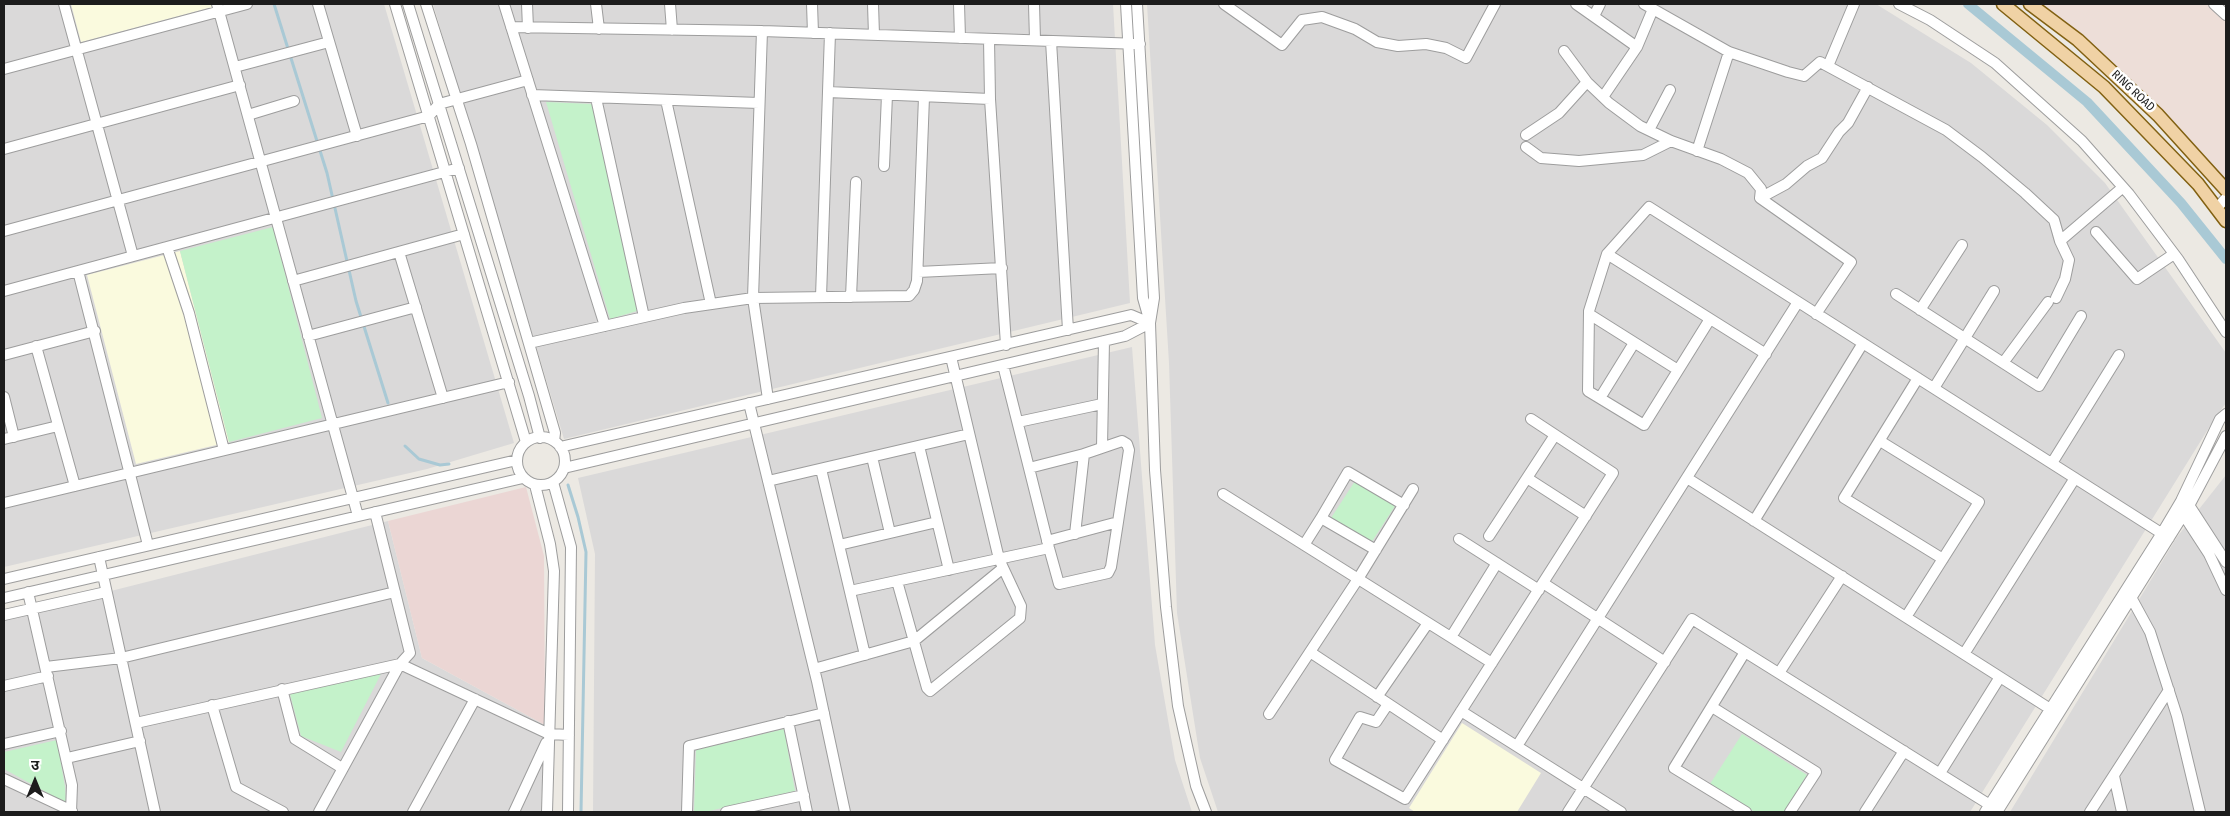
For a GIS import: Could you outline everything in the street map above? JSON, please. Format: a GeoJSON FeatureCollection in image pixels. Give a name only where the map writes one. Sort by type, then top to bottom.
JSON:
{"type":"FeatureCollection","features":[{"type":"Feature","properties":{"kind":"main road"},"geometry":{"type":"LineString","coordinates":[[2003,4],[2104,87],[2198,184],[2226,221]]}},
{"type":"Feature","properties":{"kind":"main road","name":"RING ROAD"},"geometry":{"type":"LineString","coordinates":[[2030,4],[2078,40],[2143,101],[2226,190]]}},
{"type":"Feature","properties":{"kind":"street"},"geometry":{"type":"LineString","coordinates":[[64,4],[134,256]]}},
{"type":"Feature","properties":{"kind":"street"},"geometry":{"type":"LineString","coordinates":[[4,69],[76,50],[218,7],[247,4]]}},
{"type":"Feature","properties":{"kind":"street"},"geometry":{"type":"LineString","coordinates":[[318,4],[357,136]]}},
{"type":"Feature","properties":{"kind":"street"},"geometry":{"type":"LineString","coordinates":[[395,4],[526,442]]}},
{"type":"Feature","properties":{"kind":"street"},"geometry":{"type":"LineString","coordinates":[[408,4],[540,438]]}},
{"type":"Feature","properties":{"kind":"street"},"geometry":{"type":"LineString","coordinates":[[426,4],[457,99],[557,444],[565,457],[561,475],[545,486],[534,485],[519,474],[516,460],[520,448],[526,442],[540,438],[557,444],[768,399],[1131,315],[1150,323]]}},
{"type":"Feature","properties":{"kind":"street"},"geometry":{"type":"LineString","coordinates":[[504,4],[605,326]]}},
{"type":"Feature","properties":{"kind":"street"},"geometry":{"type":"LineString","coordinates":[[527,4],[528,28]]}},
{"type":"Feature","properties":{"kind":"street"},"geometry":{"type":"LineString","coordinates":[[596,4],[599,29]]}},
{"type":"Feature","properties":{"kind":"street"},"geometry":{"type":"LineString","coordinates":[[670,4],[672,30]]}},
{"type":"Feature","properties":{"kind":"street"},"geometry":{"type":"LineString","coordinates":[[812,4],[813,33]]}},
{"type":"Feature","properties":{"kind":"street"},"geometry":{"type":"LineString","coordinates":[[873,4],[874,35]]}},
{"type":"Feature","properties":{"kind":"street"},"geometry":{"type":"LineString","coordinates":[[959,4],[960,38]]}},
{"type":"Feature","properties":{"kind":"street"},"geometry":{"type":"LineString","coordinates":[[1034,4],[1035,40]]}},
{"type":"Feature","properties":{"kind":"street"},"geometry":{"type":"LineString","coordinates":[[1126,4],[1142,298],[1150,323]]}},
{"type":"Feature","properties":{"kind":"street"},"geometry":{"type":"LineString","coordinates":[[1137,4],[1154,298],[1150,323],[1155,470],[1166,607],[1178,706],[1196,786],[1206,812]]}},
{"type":"Feature","properties":{"kind":"street"},"geometry":{"type":"LineString","coordinates":[[1227,5],[1282,45],[1302,20],[1322,17],[1354,29],[1377,42],[1398,46],[1426,44],[1446,48],[1466,58],[1495,4]]}},
{"type":"Feature","properties":{"kind":"street"},"geometry":{"type":"LineString","coordinates":[[1576,4],[1637,47]]}},
{"type":"Feature","properties":{"kind":"street"},"geometry":{"type":"LineString","coordinates":[[1594,16],[1600,4]]}},
{"type":"Feature","properties":{"kind":"street"},"geometry":{"type":"LineString","coordinates":[[1828,66],[1854,4]]}},
{"type":"Feature","properties":{"kind":"street"},"geometry":{"type":"LineString","coordinates":[[1899,4],[1930,20],[1995,63],[2082,141],[2174,254],[2226,332]]}},
{"type":"Feature","properties":{"kind":"street"},"geometry":{"type":"LineString","coordinates":[[2214,4],[2226,15]]}},
{"type":"Feature","properties":{"kind":"street"},"geometry":{"type":"LineString","coordinates":[[1603,97],[1637,47],[1649,6],[1729,52],[1804,76],[1820,62],[1946,130],[1982,157],[2054,220],[2060,241],[2070,260],[2064,279],[2052,300],[2003,363]]}},
{"type":"Feature","properties":{"kind":"street"},"geometry":{"type":"LineString","coordinates":[[218,7],[358,516]]}},
{"type":"Feature","properties":{"kind":"street"},"geometry":{"type":"LineString","coordinates":[[511,27],[762,31],[1140,44]]}},
{"type":"Feature","properties":{"kind":"street"},"geometry":{"type":"LineString","coordinates":[[762,31],[753,298],[768,399]]}},
{"type":"Feature","properties":{"kind":"street"},"geometry":{"type":"LineString","coordinates":[[821,297],[830,33]]}},
{"type":"Feature","properties":{"kind":"street"},"geometry":{"type":"LineString","coordinates":[[989,39],[990,99],[1006,345]]}},
{"type":"Feature","properties":{"kind":"street"},"geometry":{"type":"LineString","coordinates":[[1050,41],[1068,330]]}},
{"type":"Feature","properties":{"kind":"street"},"geometry":{"type":"LineString","coordinates":[[235,67],[329,42]]}},
{"type":"Feature","properties":{"kind":"street"},"geometry":{"type":"LineString","coordinates":[[1564,51],[1587,82],[1640,126],[1671,141],[1721,159],[1748,173],[1761,189],[1760,198]]}},
{"type":"Feature","properties":{"kind":"street"},"geometry":{"type":"LineString","coordinates":[[1697,151],[1729,52]]}},
{"type":"Feature","properties":{"kind":"street"},"geometry":{"type":"LineString","coordinates":[[4,230],[429,116],[439,104],[528,80]]}},
{"type":"Feature","properties":{"kind":"street"},"geometry":{"type":"LineString","coordinates":[[1526,135],[1559,113],[1587,82]]}},
{"type":"Feature","properties":{"kind":"street"},"geometry":{"type":"LineString","coordinates":[[4,149],[240,85]]}},
{"type":"Feature","properties":{"kind":"street"},"geometry":{"type":"LineString","coordinates":[[1760,198],[1786,184],[1807,166],[1822,158],[1839,132],[1848,123],[1868,87]]}},
{"type":"Feature","properties":{"kind":"street"},"geometry":{"type":"LineString","coordinates":[[1649,130],[1670,90]]}},
{"type":"Feature","properties":{"kind":"street"},"geometry":{"type":"LineString","coordinates":[[828,92],[990,99]]}},
{"type":"Feature","properties":{"kind":"street"},"geometry":{"type":"LineString","coordinates":[[884,166],[887,95]]}},
{"type":"Feature","properties":{"kind":"street"},"geometry":{"type":"LineString","coordinates":[[532,96],[760,103]]}},
{"type":"Feature","properties":{"kind":"street"},"geometry":{"type":"LineString","coordinates":[[529,343],[644,317],[753,298],[909,296],[914,290],[918,272],[924,97]]}},
{"type":"Feature","properties":{"kind":"street"},"geometry":{"type":"LineString","coordinates":[[596,98],[644,317]]}},
{"type":"Feature","properties":{"kind":"street"},"geometry":{"type":"LineString","coordinates":[[666,100],[711,304]]}},
{"type":"Feature","properties":{"kind":"street"},"geometry":{"type":"LineString","coordinates":[[248,115],[294,102]]}},
{"type":"Feature","properties":{"kind":"street"},"geometry":{"type":"LineString","coordinates":[[1526,147],[1541,158],[1579,161],[1643,156],[1671,141]]}},
{"type":"Feature","properties":{"kind":"street"},"geometry":{"type":"LineString","coordinates":[[4,291],[459,168]]}},
{"type":"Feature","properties":{"kind":"street"},"geometry":{"type":"LineString","coordinates":[[851,297],[856,182]]}},
{"type":"Feature","properties":{"kind":"street"},"geometry":{"type":"LineString","coordinates":[[2060,241],[2122,188]]}},
{"type":"Feature","properties":{"kind":"street"},"geometry":{"type":"LineString","coordinates":[[1760,198],[1851,262],[1816,314]]}},
{"type":"Feature","properties":{"kind":"street"},"geometry":{"type":"LineString","coordinates":[[2217,208],[2226,198]]}},
{"type":"Feature","properties":{"kind":"street"},"geometry":{"type":"LineString","coordinates":[[1710,319],[1644,425],[1588,391],[1589,314],[1606,254],[1649,208],[2166,536]]}},
{"type":"Feature","properties":{"kind":"street"},"geometry":{"type":"LineString","coordinates":[[2096,232],[2137,280],[2174,254]]}},
{"type":"Feature","properties":{"kind":"street"},"geometry":{"type":"LineString","coordinates":[[293,281],[464,234]]}},
{"type":"Feature","properties":{"kind":"street"},"geometry":{"type":"LineString","coordinates":[[1920,310],[1962,245]]}},
{"type":"Feature","properties":{"kind":"street"},"geometry":{"type":"LineString","coordinates":[[167,247],[189,313],[224,450]]}},
{"type":"Feature","properties":{"kind":"street"},"geometry":{"type":"LineString","coordinates":[[400,252],[443,398]]}},
{"type":"Feature","properties":{"kind":"street"},"geometry":{"type":"LineString","coordinates":[[1606,254],[1766,354]]}},
{"type":"Feature","properties":{"kind":"street"},"geometry":{"type":"LineString","coordinates":[[918,272],[1002,268]]}},
{"type":"Feature","properties":{"kind":"street"},"geometry":{"type":"LineString","coordinates":[[78,271],[95,331],[148,545]]}},
{"type":"Feature","properties":{"kind":"street"},"geometry":{"type":"LineString","coordinates":[[1934,388],[1994,291]]}},
{"type":"Feature","properties":{"kind":"street"},"geometry":{"type":"LineString","coordinates":[[1896,294],[2039,386],[2080,316]]}},
{"type":"Feature","properties":{"kind":"street"},"geometry":{"type":"LineString","coordinates":[[1517,746],[1798,302]]}},
{"type":"Feature","properties":{"kind":"street"},"geometry":{"type":"LineString","coordinates":[[308,336],[416,307]]}},
{"type":"Feature","properties":{"kind":"street"},"geometry":{"type":"LineString","coordinates":[[1589,314],[1678,370]]}},
{"type":"Feature","properties":{"kind":"street"},"geometry":{"type":"LineString","coordinates":[[564,468],[1125,336],[1150,323]]}},
{"type":"Feature","properties":{"kind":"street"},"geometry":{"type":"LineString","coordinates":[[4,355],[95,331]]}},
{"type":"Feature","properties":{"kind":"street"},"geometry":{"type":"LineString","coordinates":[[1102,448],[1104,341]]}},
{"type":"Feature","properties":{"kind":"street"},"geometry":{"type":"LineString","coordinates":[[1600,398],[1634,343]]}},
{"type":"Feature","properties":{"kind":"street"},"geometry":{"type":"LineString","coordinates":[[1754,521],[1863,343]]}},
{"type":"Feature","properties":{"kind":"street"},"geometry":{"type":"LineString","coordinates":[[36,346],[74,486]]}},
{"type":"Feature","properties":{"kind":"street"},"geometry":{"type":"LineString","coordinates":[[2052,463],[2119,355]]}},
{"type":"Feature","properties":{"kind":"street"},"geometry":{"type":"LineString","coordinates":[[897,581],[927,688],[930,691],[1020,618],[1021,606],[1001,564],[951,357]]}},
{"type":"Feature","properties":{"kind":"street"},"geometry":{"type":"LineString","coordinates":[[1004,365],[1029,468],[1048,544],[1059,584],[1104,575],[1111,567],[1129,450],[1127,444],[1122,442],[1029,468]]}},
{"type":"Feature","properties":{"kind":"street"},"geometry":{"type":"LineString","coordinates":[[1918,378],[1844,498],[1943,558]]}},
{"type":"Feature","properties":{"kind":"street"},"geometry":{"type":"LineString","coordinates":[[4,503],[509,382]]}},
{"type":"Feature","properties":{"kind":"street"},"geometry":{"type":"LineString","coordinates":[[4,397],[9,438],[58,426]]}},
{"type":"Feature","properties":{"kind":"street"},"geometry":{"type":"LineString","coordinates":[[749,403],[814,669],[845,812]]}},
{"type":"Feature","properties":{"kind":"street"},"geometry":{"type":"LineString","coordinates":[[1018,422],[1102,404]]}},
{"type":"Feature","properties":{"kind":"street"},"geometry":{"type":"LineString","coordinates":[[2226,414],[2220,419],[2184,506],[2226,590]]}},
{"type":"Feature","properties":{"kind":"street"},"geometry":{"type":"LineString","coordinates":[[1388,704],[1376,722],[1360,717],[1335,760],[1405,800],[1613,473],[1531,419]]}},
{"type":"Feature","properties":{"kind":"street"},"geometry":{"type":"LineString","coordinates":[[768,481],[969,434]]}},
{"type":"Feature","properties":{"kind":"street"},"geometry":{"type":"LineString","coordinates":[[1489,536],[1555,435]]}},
{"type":"Feature","properties":{"kind":"street"},"geometry":{"type":"LineString","coordinates":[[1568,812],[1692,619],[1940,773],[1993,810],[2166,536],[2226,436]]}},
{"type":"Feature","properties":{"kind":"street"},"geometry":{"type":"LineString","coordinates":[[1880,440],[1978,502],[1906,617]]}},
{"type":"Feature","properties":{"kind":"street"},"geometry":{"type":"LineString","coordinates":[[919,446],[949,570]]}},
{"type":"Feature","properties":{"kind":"street"},"geometry":{"type":"LineString","coordinates":[[1075,534],[1084,454]]}},
{"type":"Feature","properties":{"kind":"street"},"geometry":{"type":"LineString","coordinates":[[872,457],[890,533]]}},
{"type":"Feature","properties":{"kind":"street"},"geometry":{"type":"LineString","coordinates":[[4,580],[516,460]]}},
{"type":"Feature","properties":{"kind":"street"},"geometry":{"type":"LineString","coordinates":[[820,469],[865,654]]}},
{"type":"Feature","properties":{"kind":"street"},"geometry":{"type":"LineString","coordinates":[[1304,545],[1348,472],[1404,505]]}},
{"type":"Feature","properties":{"kind":"street"},"geometry":{"type":"LineString","coordinates":[[4,598],[523,478]]}},
{"type":"Feature","properties":{"kind":"street"},"geometry":{"type":"LineString","coordinates":[[1527,478],[1586,516]]}},
{"type":"Feature","properties":{"kind":"street"},"geometry":{"type":"LineString","coordinates":[[1687,478],[2054,711]]}},
{"type":"Feature","properties":{"kind":"street"},"geometry":{"type":"LineString","coordinates":[[1964,654],[2075,478]]}},
{"type":"Feature","properties":{"kind":"street"},"geometry":{"type":"LineString","coordinates":[[553,482],[571,547],[568,812]]}},
{"type":"Feature","properties":{"kind":"street"},"geometry":{"type":"LineString","coordinates":[[534,485],[550,544],[554,571],[547,812]]}},
{"type":"Feature","properties":{"kind":"street"},"geometry":{"type":"LineString","coordinates":[[1269,714],[1358,579],[1414,489]]}},
{"type":"Feature","properties":{"kind":"street"},"geometry":{"type":"LineString","coordinates":[[1223,494],[1492,663]]}},
{"type":"Feature","properties":{"kind":"street"},"geometry":{"type":"LineString","coordinates":[[2184,506],[2226,562]]}},
{"type":"Feature","properties":{"kind":"street"},"geometry":{"type":"LineString","coordinates":[[319,812],[400,664],[410,653],[375,512]]}},
{"type":"Feature","properties":{"kind":"street"},"geometry":{"type":"LineString","coordinates":[[1321,518],[1376,550]]}},
{"type":"Feature","properties":{"kind":"street"},"geometry":{"type":"LineString","coordinates":[[839,545],[938,522]]}},
{"type":"Feature","properties":{"kind":"street"},"geometry":{"type":"LineString","coordinates":[[850,590],[949,570],[1001,564],[1075,534],[1118,522]]}},
{"type":"Feature","properties":{"kind":"street"},"geometry":{"type":"LineString","coordinates":[[2054,711],[2132,599],[2166,536]]}},
{"type":"Feature","properties":{"kind":"street"},"geometry":{"type":"LineString","coordinates":[[1459,539],[1497,563],[1598,618],[1665,662]]}},
{"type":"Feature","properties":{"kind":"street"},"geometry":{"type":"LineString","coordinates":[[99,557],[155,812]]}},
{"type":"Feature","properties":{"kind":"street"},"geometry":{"type":"LineString","coordinates":[[1451,638],[1497,563]]}},
{"type":"Feature","properties":{"kind":"street"},"geometry":{"type":"LineString","coordinates":[[814,669],[914,641],[1001,564]]}},
{"type":"Feature","properties":{"kind":"street"},"geometry":{"type":"LineString","coordinates":[[1778,673],[1842,576]]}},
{"type":"Feature","properties":{"kind":"street"},"geometry":{"type":"LineString","coordinates":[[4,779],[71,812],[72,785],[67,758],[28,592]]}},
{"type":"Feature","properties":{"kind":"street"},"geometry":{"type":"LineString","coordinates":[[4,615],[106,592]]}},
{"type":"Feature","properties":{"kind":"street"},"geometry":{"type":"LineString","coordinates":[[4,686],[47,671],[121,658],[395,592]]}},
{"type":"Feature","properties":{"kind":"street"},"geometry":{"type":"LineString","coordinates":[[2132,599],[2150,632],[2178,716],[2200,812]]}},
{"type":"Feature","properties":{"kind":"street"},"geometry":{"type":"LineString","coordinates":[[1377,696],[1428,623]]}},
{"type":"Feature","properties":{"kind":"street"},"geometry":{"type":"LineString","coordinates":[[1310,652],[1443,740]]}},
{"type":"Feature","properties":{"kind":"street"},"geometry":{"type":"LineString","coordinates":[[1745,652],[1674,768],[1746,812]]}},
{"type":"Feature","properties":{"kind":"street"},"geometry":{"type":"LineString","coordinates":[[136,723],[400,664],[549,734],[569,735]]}},
{"type":"Feature","properties":{"kind":"street"},"geometry":{"type":"LineString","coordinates":[[1940,773],[2000,677]]}},
{"type":"Feature","properties":{"kind":"street"},"geometry":{"type":"LineString","coordinates":[[282,689],[295,739],[342,768]]}},
{"type":"Feature","properties":{"kind":"street"},"geometry":{"type":"LineString","coordinates":[[2090,812],[2169,690]]}},
{"type":"Feature","properties":{"kind":"street"},"geometry":{"type":"LineString","coordinates":[[413,812],[475,699]]}},
{"type":"Feature","properties":{"kind":"street"},"geometry":{"type":"LineString","coordinates":[[212,705],[236,787],[283,812]]}},
{"type":"Feature","properties":{"kind":"street"},"geometry":{"type":"LineString","coordinates":[[1712,707],[1816,772],[1790,812]]}},
{"type":"Feature","properties":{"kind":"street"},"geometry":{"type":"LineString","coordinates":[[1461,711],[1621,812]]}},
{"type":"Feature","properties":{"kind":"street"},"geometry":{"type":"LineString","coordinates":[[687,812],[689,746],[824,713]]}},
{"type":"Feature","properties":{"kind":"street"},"geometry":{"type":"LineString","coordinates":[[788,722],[807,812]]}},
{"type":"Feature","properties":{"kind":"street"},"geometry":{"type":"LineString","coordinates":[[4,744],[61,731]]}},
{"type":"Feature","properties":{"kind":"street"},"geometry":{"type":"LineString","coordinates":[[514,812],[541,756],[549,734]]}},
{"type":"Feature","properties":{"kind":"street"},"geometry":{"type":"LineString","coordinates":[[67,758],[140,741]]}},
{"type":"Feature","properties":{"kind":"street"},"geometry":{"type":"LineString","coordinates":[[1865,812],[1904,751]]}},
{"type":"Feature","properties":{"kind":"street"},"geometry":{"type":"LineString","coordinates":[[2114,776],[2122,812]]}},
{"type":"Feature","properties":{"kind":"street"},"geometry":{"type":"LineString","coordinates":[[726,812],[804,795]]}},
{"type":"Feature","properties":{"kind":"shaded area"},"geometry":{"type":"Polygon","coordinates":[[[4,4],[384,4],[514,443],[427,469],[4,567],[4,4]]]}},
{"type":"Feature","properties":{"kind":"shaded area"},"geometry":{"type":"Polygon","coordinates":[[[71,4],[211,4],[212,7],[81,42],[71,4]]]}},
{"type":"Feature","properties":{"kind":"shaded area"},"geometry":{"type":"Polygon","coordinates":[[[433,4],[1113,4],[1130,303],[564,439],[433,4]]]}},
{"type":"Feature","properties":{"kind":"shaded area"},"geometry":{"type":"Polygon","coordinates":[[[1147,4],[1876,4],[1971,63],[2047,125],[2105,183],[2226,353],[2226,403],[1970,812],[1218,812],[1200,758],[1177,613],[1169,363],[1147,4]]]}},
{"type":"Feature","properties":{"kind":"shaded area"},"geometry":{"type":"Polygon","coordinates":[[[2027,4],[2226,4],[2226,190],[2078,40],[2027,4]]]}},
{"type":"Feature","properties":{"kind":"shaded area"},"geometry":{"type":"Polygon","coordinates":[[[180,251],[229,442],[136,464],[87,275],[180,251]]]}},
{"type":"Feature","properties":{"kind":"shaded area"},"geometry":{"type":"Polygon","coordinates":[[[1132,347],[1155,645],[1175,760],[1192,812],[593,812],[595,554],[578,478],[1132,347]]]}},
{"type":"Feature","properties":{"kind":"shaded area"},"geometry":{"type":"Polygon","coordinates":[[[2226,475],[2226,812],[2010,812],[2177,537],[2226,475]]]}},
{"type":"Feature","properties":{"kind":"shaded area"},"geometry":{"type":"Polygon","coordinates":[[[526,487],[544,556],[545,725],[422,658],[388,521],[526,487]]]}},
{"type":"Feature","properties":{"kind":"shaded area"},"geometry":{"type":"Polygon","coordinates":[[[388,521],[422,658],[545,725],[541,812],[4,812],[4,618],[388,521]]]}},
{"type":"Feature","properties":{"kind":"shaded area"},"geometry":{"type":"Polygon","coordinates":[[[1462,723],[1541,773],[1517,812],[1415,812],[1409,808],[1462,723]]]}},
{"type":"Feature","properties":{"kind":"green space"},"geometry":{"type":"Polygon","coordinates":[[[546,102],[592,104],[637,311],[610,319],[546,102]]]}},
{"type":"Feature","properties":{"kind":"green space"},"geometry":{"type":"Polygon","coordinates":[[[273,227],[322,418],[229,442],[180,251],[273,227]]]}},
{"type":"Feature","properties":{"kind":"green space"},"geometry":{"type":"Polygon","coordinates":[[[1355,481],[1395,506],[1371,543],[1331,518],[1355,481]]]}},
{"type":"Feature","properties":{"kind":"green space"},"geometry":{"type":"Polygon","coordinates":[[[382,672],[341,752],[301,736],[290,694],[382,672]]]}},
{"type":"Feature","properties":{"kind":"green space"},"geometry":{"type":"Polygon","coordinates":[[[784,729],[795,791],[705,812],[694,812],[696,750],[784,729]]]}},
{"type":"Feature","properties":{"kind":"green space"},"geometry":{"type":"Polygon","coordinates":[[[1742,734],[1807,775],[1784,812],[1755,812],[1710,784],[1742,734]]]}},
{"type":"Feature","properties":{"kind":"green space"},"geometry":{"type":"Polygon","coordinates":[[[57,740],[66,803],[4,769],[4,752],[57,740]]]}},
{"type":"Feature","properties":{"kind":"waterway"},"geometry":{"type":"LineString","coordinates":[[274,4],[327,173],[356,301],[388,403]]}},
{"type":"Feature","properties":{"kind":"waterway"},"geometry":{"type":"LineString","coordinates":[[1968,4],[2087,102],[2181,203],[2226,259]]}},
{"type":"Feature","properties":{"kind":"waterway"},"geometry":{"type":"LineString","coordinates":[[405,446],[419,459],[440,465],[449,464]]}},
{"type":"Feature","properties":{"kind":"waterway"},"geometry":{"type":"LineString","coordinates":[[568,485],[586,552],[581,812]]}}]}
